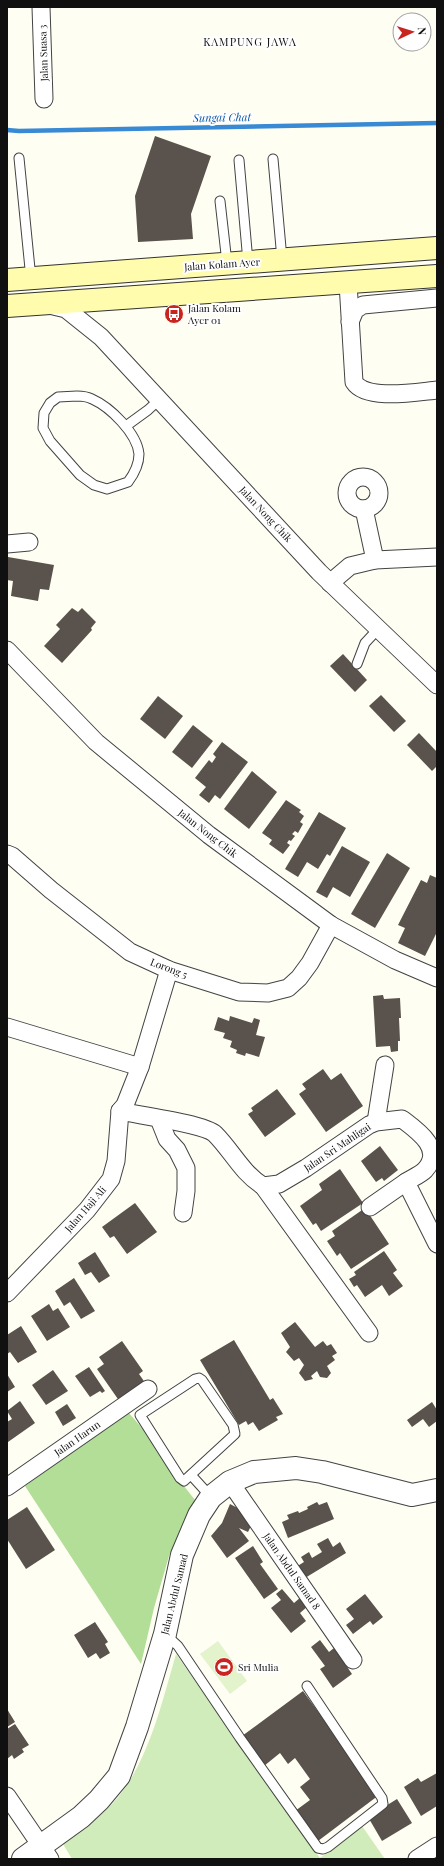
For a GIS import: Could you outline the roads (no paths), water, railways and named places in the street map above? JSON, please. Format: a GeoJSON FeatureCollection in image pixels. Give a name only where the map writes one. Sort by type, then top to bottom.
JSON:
{"type":"FeatureCollection","features":[{"type":"Feature","properties":{"kind":"main road","name":"Jalan Kolam Ayer"},"geometry":{"type":"LineString","coordinates":[[7,280],[437,248]]}},
{"type":"Feature","properties":{"kind":"main road"},"geometry":{"type":"LineString","coordinates":[[7,306],[437,276]]}},
{"type":"Feature","properties":{"kind":"street","name":"Jalan Suasa 3"},"geometry":{"type":"LineString","coordinates":[[41,7],[44,99]]}},
{"type":"Feature","properties":{"kind":"street"},"geometry":{"type":"LineString","coordinates":[[348,283],[354,382],[357,388],[366,392],[382,394],[437,390]]}},
{"type":"Feature","properties":{"kind":"street"},"geometry":{"type":"LineString","coordinates":[[350,322],[355,310],[363,305],[437,298]]}},
{"type":"Feature","properties":{"kind":"street","name":"Jalan Nong Chik"},"geometry":{"type":"LineString","coordinates":[[101,337],[94,323],[93,311],[98,304],[110,299]]}},
{"type":"Feature","properties":{"kind":"street","name":"Jalan Nong Chik"},"geometry":{"type":"LineString","coordinates":[[46,304],[66,309],[101,337],[160,398],[330,583],[379,628],[430,671],[437,685]]}},
{"type":"Feature","properties":{"kind":"street"},"geometry":{"type":"LineString","coordinates":[[364,509],[375,560]]}},
{"type":"Feature","properties":{"kind":"street"},"geometry":{"type":"LineString","coordinates":[[7,544],[29,542]]}},
{"type":"Feature","properties":{"kind":"street"},"geometry":{"type":"LineString","coordinates":[[330,583],[350,566],[375,560],[437,557]]}},
{"type":"Feature","properties":{"kind":"street","name":"Jalan Nong Chik"},"geometry":{"type":"LineString","coordinates":[[7,650],[96,742],[210,835],[331,925],[395,960],[437,978]]}},
{"type":"Feature","properties":{"kind":"street","name":"Lorong 5"},"geometry":{"type":"LineString","coordinates":[[7,854],[12,856],[51,890],[130,952],[169,970],[239,992],[268,993],[288,988],[299,978],[310,963],[331,925]]}},
{"type":"Feature","properties":{"kind":"street","name":"Jalan Haji Ali"},"geometry":{"type":"LineString","coordinates":[[7,1293],[87,1210],[111,1179],[116,1162],[120,1111],[125,1105],[140,1067],[169,970]]}},
{"type":"Feature","properties":{"kind":"street"},"geometry":{"type":"LineString","coordinates":[[7,1027],[140,1067]]}},
{"type":"Feature","properties":{"kind":"street"},"geometry":{"type":"LineString","coordinates":[[376,1122],[385,1065]]}},
{"type":"Feature","properties":{"kind":"street"},"geometry":{"type":"LineString","coordinates":[[120,1111],[198,1127],[214,1133],[249,1176],[263,1186],[369,1334]]}},
{"type":"Feature","properties":{"kind":"street"},"geometry":{"type":"LineString","coordinates":[[159,1119],[167,1139],[177,1150],[186,1168],[186,1191],[183,1213]]}},
{"type":"Feature","properties":{"kind":"street","name":"Jalan Sri Mahligai"},"geometry":{"type":"LineString","coordinates":[[263,1186],[279,1184],[306,1168],[369,1125],[376,1122],[402,1119],[425,1138],[432,1150],[431,1162],[424,1171],[370,1206]]}},
{"type":"Feature","properties":{"kind":"street"},"geometry":{"type":"LineString","coordinates":[[406,1182],[437,1244]]}},
{"type":"Feature","properties":{"kind":"street","name":"Jalan Harun"},"geometry":{"type":"LineString","coordinates":[[7,1487],[148,1389]]}},
{"type":"Feature","properties":{"kind":"street","name":"Jalan Abdul Samad"},"geometry":{"type":"LineString","coordinates":[[23,1859],[46,1853],[99,1800],[119,1776],[137,1727],[164,1634],[182,1555],[199,1515],[211,1497],[230,1482],[254,1472],[296,1468],[322,1472],[412,1495],[437,1490]]}},
{"type":"Feature","properties":{"kind":"street","name":"Jalan Abdul Samad 8"},"geometry":{"type":"LineString","coordinates":[[230,1482],[353,1660]]}},
{"type":"Feature","properties":{"kind":"street"},"geometry":{"type":"LineString","coordinates":[[7,1796],[46,1853]]}},
{"type":"Feature","properties":{"kind":"street"},"geometry":{"type":"LineString","coordinates":[[417,1859],[437,1846]]}},
{"type":"Feature","properties":{"kind":"lane"},"geometry":{"type":"LineString","coordinates":[[18,158],[31,279]]}},
{"type":"Feature","properties":{"kind":"lane"},"geometry":{"type":"LineString","coordinates":[[273,159],[282,259]]}},
{"type":"Feature","properties":{"kind":"lane"},"geometry":{"type":"LineString","coordinates":[[237,263],[239,160]]}},
{"type":"Feature","properties":{"kind":"lane"},"geometry":{"type":"LineString","coordinates":[[220,201],[237,263]]}},
{"type":"Feature","properties":{"kind":"lane"},"geometry":{"type":"LineString","coordinates":[[77,396],[91,398],[108,410],[126,426],[135,440],[139,454],[136,470],[128,482],[106,489],[94,485],[80,475],[50,441],[43,428],[44,412],[50,403],[58,397],[77,396]]}},
{"type":"Feature","properties":{"kind":"lane"},"geometry":{"type":"LineString","coordinates":[[126,426],[148,410],[160,398]]}},
{"type":"Feature","properties":{"kind":"lane"},"geometry":{"type":"LineString","coordinates":[[357,664],[365,643],[379,628]]}},
{"type":"Feature","properties":{"kind":"lane"},"geometry":{"type":"LineString","coordinates":[[199,1378],[202,1380],[233,1425],[235,1434],[191,1475],[184,1481],[180,1478],[140,1415],[199,1378]]}},
{"type":"Feature","properties":{"kind":"lane"},"geometry":{"type":"LineString","coordinates":[[191,1475],[211,1497]]}},
{"type":"Feature","properties":{"kind":"lane"},"geometry":{"type":"LineString","coordinates":[[164,1634],[178,1646],[240,1738],[318,1848],[323,1849],[328,1847],[383,1804],[383,1801],[307,1686]]}},
{"type":"Feature","properties":{"kind":"waterway","name":"Sungai Chat"},"geometry":{"type":"LineString","coordinates":[[7,130],[437,123]]}},
{"type":"Feature","properties":{"kind":"place","name":"Jalan Kolam Ayer 01"},"geometry":{"type":"Point","coordinates":[174,314]}},
{"type":"Feature","properties":{"kind":"place","name":"Sri Mulia"},"geometry":{"type":"Point","coordinates":[224,1667]}},
{"type":"Feature","properties":{"kind":"district","name":"KAMPUNG JAWA"},"geometry":{"type":"Point","coordinates":[250,41]}}]}
